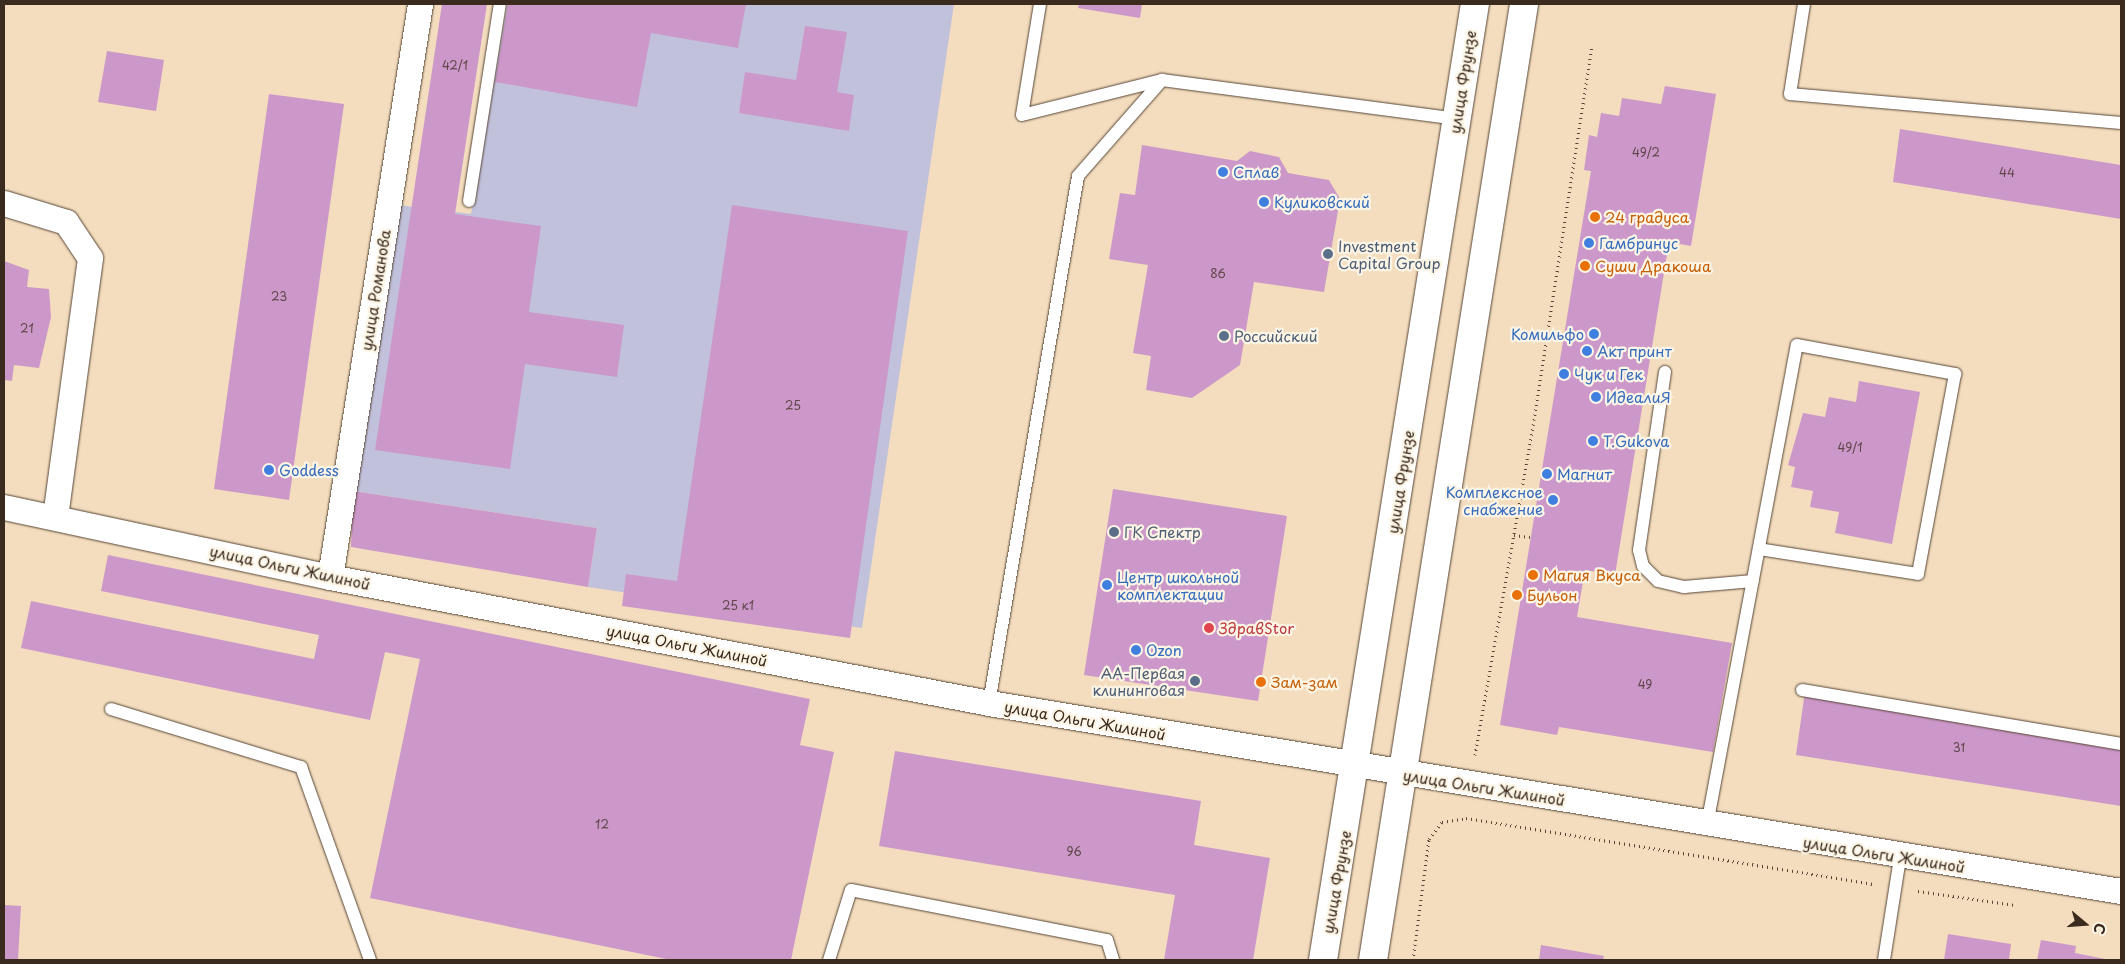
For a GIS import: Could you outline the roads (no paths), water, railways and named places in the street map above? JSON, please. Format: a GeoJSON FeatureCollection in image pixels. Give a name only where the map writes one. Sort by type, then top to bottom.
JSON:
{"type":"FeatureCollection","features":[{"type":"Feature","properties":{"kind":"main road","name":"улица Фрунзе"},"geometry":{"type":"LineString","coordinates":[[1323,960],[1474,4]]}},
{"type":"Feature","properties":{"kind":"main road"},"geometry":{"type":"LineString","coordinates":[[1373,960],[1404,775],[1524,4]]}},
{"type":"Feature","properties":{"kind":"street","name":"улица Романова"},"geometry":{"type":"LineString","coordinates":[[330,577],[420,4]]}},
{"type":"Feature","properties":{"kind":"street"},"geometry":{"type":"LineString","coordinates":[[4,203],[66,222],[90,258],[55,516]]}},
{"type":"Feature","properties":{"kind":"street","name":"улица Ольги Жилиной"},"geometry":{"type":"LineString","coordinates":[[4,507],[55,516],[330,577],[989,703],[1355,767],[1404,775],[1470,782],[1900,858],[2121,891]]}},
{"type":"Feature","properties":{"kind":"lane"},"geometry":{"type":"LineString","coordinates":[[469,201],[500,4]]}},
{"type":"Feature","properties":{"kind":"lane"},"geometry":{"type":"LineString","coordinates":[[1040,4],[1022,115],[1162,80],[1457,118]]}},
{"type":"Feature","properties":{"kind":"lane"},"geometry":{"type":"LineString","coordinates":[[1804,4],[1790,94],[2121,123]]}},
{"type":"Feature","properties":{"kind":"lane"},"geometry":{"type":"LineString","coordinates":[[989,703],[1078,176],[1162,80]]}},
{"type":"Feature","properties":{"kind":"lane"},"geometry":{"type":"LineString","coordinates":[[1707,825],[1797,345],[1955,374],[1918,574],[1759,549]]}},
{"type":"Feature","properties":{"kind":"lane"},"geometry":{"type":"LineString","coordinates":[[1665,372],[1639,550],[1643,566],[1658,581],[1684,586],[1753,581]]}},
{"type":"Feature","properties":{"kind":"lane"},"geometry":{"type":"LineString","coordinates":[[1802,690],[2121,744]]}},
{"type":"Feature","properties":{"kind":"lane"},"geometry":{"type":"LineString","coordinates":[[111,709],[301,768],[369,960]]}},
{"type":"Feature","properties":{"kind":"lane"},"geometry":{"type":"LineString","coordinates":[[1884,960],[1900,858]]}},
{"type":"Feature","properties":{"kind":"lane"},"geometry":{"type":"LineString","coordinates":[[829,960],[851,890],[1107,940],[1113,960]]}},
{"type":"Feature","properties":{"kind":"place","name":"Сплав"},"geometry":{"type":"Point","coordinates":[1223,172]}},
{"type":"Feature","properties":{"kind":"place","name":"Куликовский"},"geometry":{"type":"Point","coordinates":[1264,202]}},
{"type":"Feature","properties":{"kind":"place","name":"24 градуса"},"geometry":{"type":"Point","coordinates":[1595,217]}},
{"type":"Feature","properties":{"kind":"place","name":"Гамбринус"},"geometry":{"type":"Point","coordinates":[1589,243]}},
{"type":"Feature","properties":{"kind":"place","name":"Investment Capital Group"},"geometry":{"type":"Point","coordinates":[1328,254]}},
{"type":"Feature","properties":{"kind":"place","name":"Суши Дракоша"},"geometry":{"type":"Point","coordinates":[1585,266]}},
{"type":"Feature","properties":{"kind":"place","name":"Комильфо"},"geometry":{"type":"Point","coordinates":[1594,334]}},
{"type":"Feature","properties":{"kind":"place","name":"Российский"},"geometry":{"type":"Point","coordinates":[1224,336]}},
{"type":"Feature","properties":{"kind":"place","name":"Акт принт"},"geometry":{"type":"Point","coordinates":[1587,351]}},
{"type":"Feature","properties":{"kind":"place","name":"Чук и Гек"},"geometry":{"type":"Point","coordinates":[1564,374]}},
{"type":"Feature","properties":{"kind":"place","name":"ИдеалиЯ"},"geometry":{"type":"Point","coordinates":[1596,397]}},
{"type":"Feature","properties":{"kind":"place","name":"T.Gukova"},"geometry":{"type":"Point","coordinates":[1593,441]}},
{"type":"Feature","properties":{"kind":"place","name":"Goddess"},"geometry":{"type":"Point","coordinates":[269,470]}},
{"type":"Feature","properties":{"kind":"place","name":"Магнит"},"geometry":{"type":"Point","coordinates":[1547,474]}},
{"type":"Feature","properties":{"kind":"place","name":"Комплексное снабжение"},"geometry":{"type":"Point","coordinates":[1553,500]}},
{"type":"Feature","properties":{"kind":"place","name":"ГК Спектр"},"geometry":{"type":"Point","coordinates":[1114,532]}},
{"type":"Feature","properties":{"kind":"place","name":"Магия Вкуса"},"geometry":{"type":"Point","coordinates":[1533,575]}},
{"type":"Feature","properties":{"kind":"place","name":"Центр школьной комплектации"},"geometry":{"type":"Point","coordinates":[1107,585]}},
{"type":"Feature","properties":{"kind":"place","name":"Бульон"},"geometry":{"type":"Point","coordinates":[1517,595]}},
{"type":"Feature","properties":{"kind":"place","name":"ЗдравStor"},"geometry":{"type":"Point","coordinates":[1209,628]}},
{"type":"Feature","properties":{"kind":"place","name":"Ozon"},"geometry":{"type":"Point","coordinates":[1136,650]}},
{"type":"Feature","properties":{"kind":"place","name":"АА-Первая клининговая"},"geometry":{"type":"Point","coordinates":[1195,681]}},
{"type":"Feature","properties":{"kind":"place","name":"Зам-зам"},"geometry":{"type":"Point","coordinates":[1261,682]}}]}
